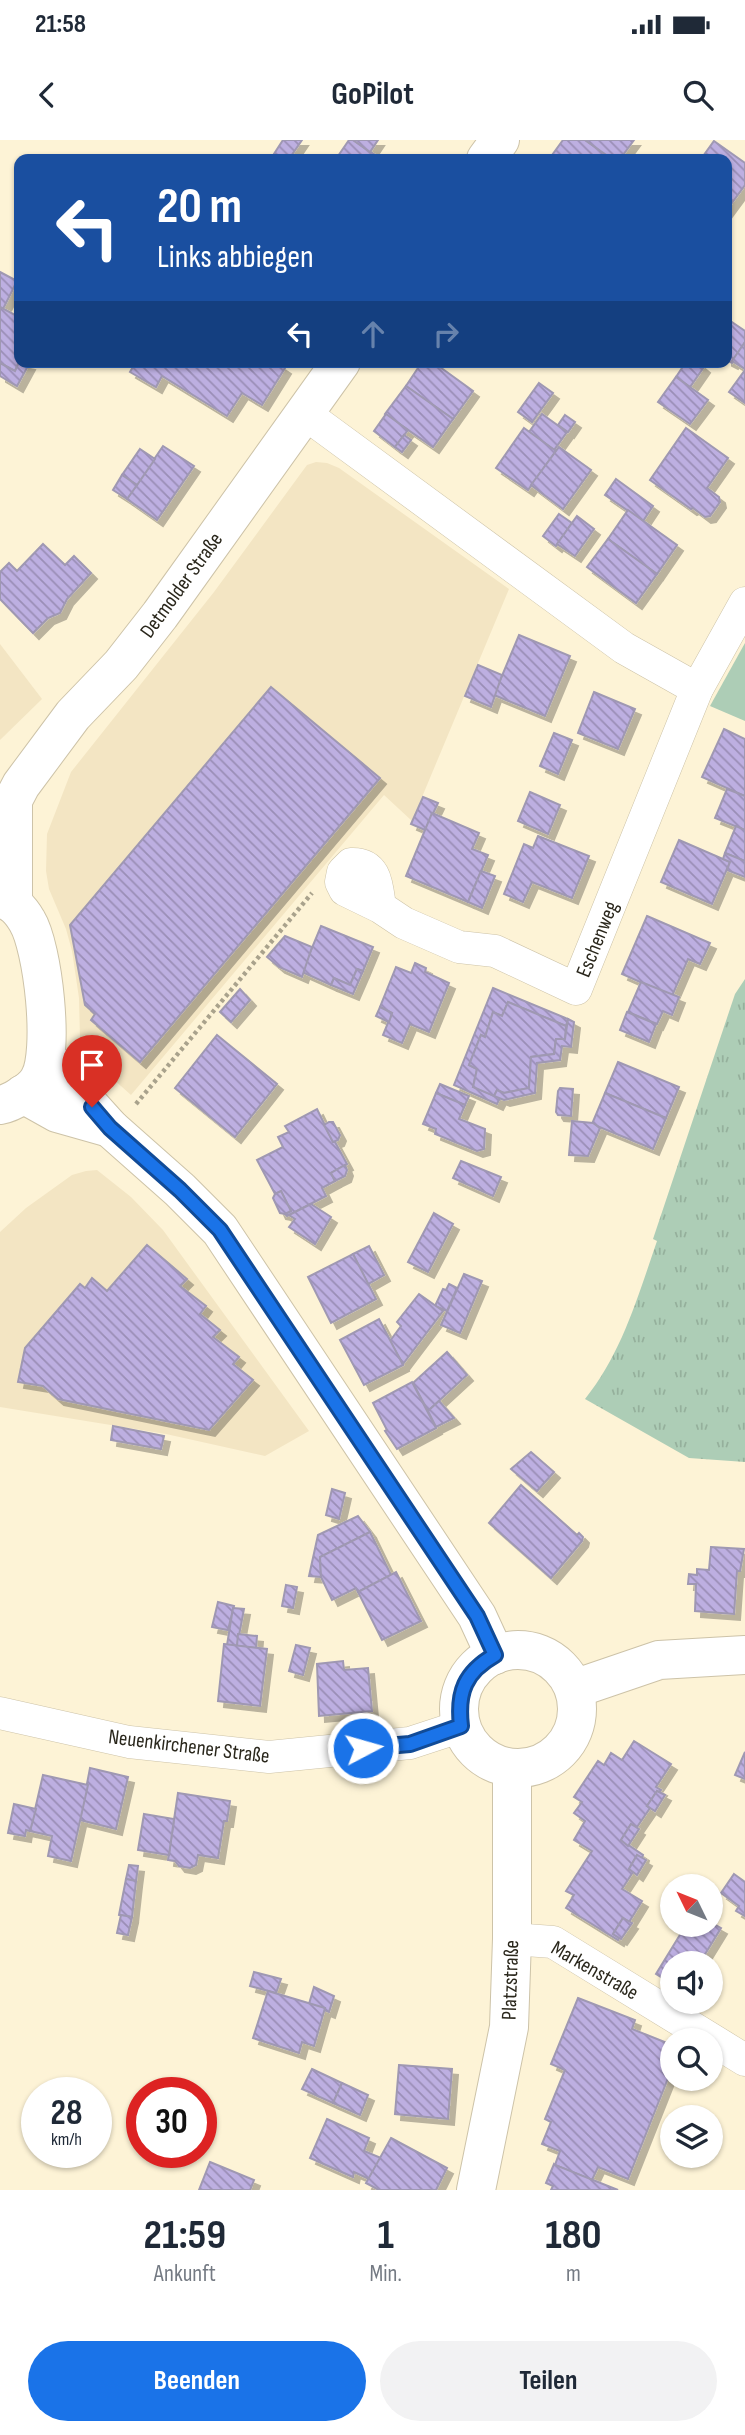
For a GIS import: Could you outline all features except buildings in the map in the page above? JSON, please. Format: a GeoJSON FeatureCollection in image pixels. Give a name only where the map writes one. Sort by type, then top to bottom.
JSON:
{"type":"FeatureCollection","features":[{"type":"Feature","properties":{"kind":"street","name":"Detmolder Straße"},"geometry":{"type":"LineString","coordinates":[[7,900],[6,813],[21,785],[73,715],[121,665],[160,615],[337,368]]}},
{"type":"Feature","properties":{"kind":"street"},"geometry":{"type":"LineString","coordinates":[[304,413],[624,648],[697,689]]}},
{"type":"Feature","properties":{"kind":"street","name":"Eschenweg"},"geometry":{"type":"LineString","coordinates":[[341,882],[345,890],[380,906],[404,923],[459,947],[495,951],[576,989],[697,689],[745,603]]}},
{"type":"Feature","properties":{"kind":"street"},"geometry":{"type":"LineString","coordinates":[[7,900],[28,921],[38,947],[46,1015],[46,1057],[39,1080],[11,1100]]}},
{"type":"Feature","properties":{"kind":"street"},"geometry":{"type":"LineString","coordinates":[[46,1057],[113,1131],[180,1190],[220,1230],[477,1616],[495,1655]]}},
{"type":"Feature","properties":{"kind":"street"},"geometry":{"type":"LineString","coordinates":[[11,1100],[113,1131]]}},
{"type":"Feature","properties":{"kind":"street"},"geometry":{"type":"LineString","coordinates":[[513,1650],[533,1651],[551,1659],[565,1672],[574,1689],[578,1708],[574,1728],[565,1745],[550,1759],[532,1766],[512,1768],[495,1763],[480,1754],[461,1726],[460,1700],[469,1676],[480,1663],[495,1655],[513,1650]]}},
{"type":"Feature","properties":{"kind":"street"},"geometry":{"type":"LineString","coordinates":[[574,1689],[659,1660],[745,1655]]}},
{"type":"Feature","properties":{"kind":"street","name":"Neuenkirchener Straße"},"geometry":{"type":"LineString","coordinates":[[0,1713],[129,1742],[269,1757],[410,1744],[461,1726]]}},
{"type":"Feature","properties":{"kind":"street","name":"Platzstraße"},"geometry":{"type":"LineString","coordinates":[[476,2190],[509,2027],[512,1768]]}},
{"type":"Feature","properties":{"kind":"street","name":"Markenstraße"},"geometry":{"type":"LineString","coordinates":[[512,1939],[553,1941],[745,2060]]}},
{"type":"Feature","properties":{"kind":"path"},"geometry":{"type":"LineString","coordinates":[[113,1131],[316,888],[341,882]]}},
{"type":"Feature","properties":{"kind":"shaded area"},"geometry":{"type":"Polygon","coordinates":[[[316,462],[339,468],[509,589],[412,821],[384,795],[131,1095],[93,1061],[80,1038],[79,998],[72,951],[49,889],[46,871],[47,834],[71,772],[214,592],[307,465],[316,462]]]}},
{"type":"Feature","properties":{"kind":"shaded area"},"geometry":{"type":"Polygon","coordinates":[[[0,644],[42,699],[0,740],[0,644]]]}},
{"type":"Feature","properties":{"kind":"shaded area"},"geometry":{"type":"Polygon","coordinates":[[[97,1170],[131,1197],[163,1230],[309,1431],[265,1456],[166,1434],[0,1407],[0,1232],[26,1208],[72,1175],[97,1170]]]}},
{"type":"Feature","properties":{"kind":"green space"},"geometry":{"type":"Polygon","coordinates":[[[745,643],[745,721],[710,706],[745,643]]]}},
{"type":"Feature","properties":{"kind":"green space"},"geometry":{"type":"Polygon","coordinates":[[[745,979],[745,1462],[689,1458],[585,1399],[609,1363],[636,1303],[657,1241],[653,1239],[735,994],[745,979]]]}},
{"type":"Feature","properties":{"kind":"route"},"geometry":{"type":"LineString","coordinates":[[92,1107],[110,1128],[180,1190],[220,1230],[477,1616],[495,1655],[480,1663],[469,1676],[459,1709],[461,1726],[410,1744],[363,1748]]}}]}
